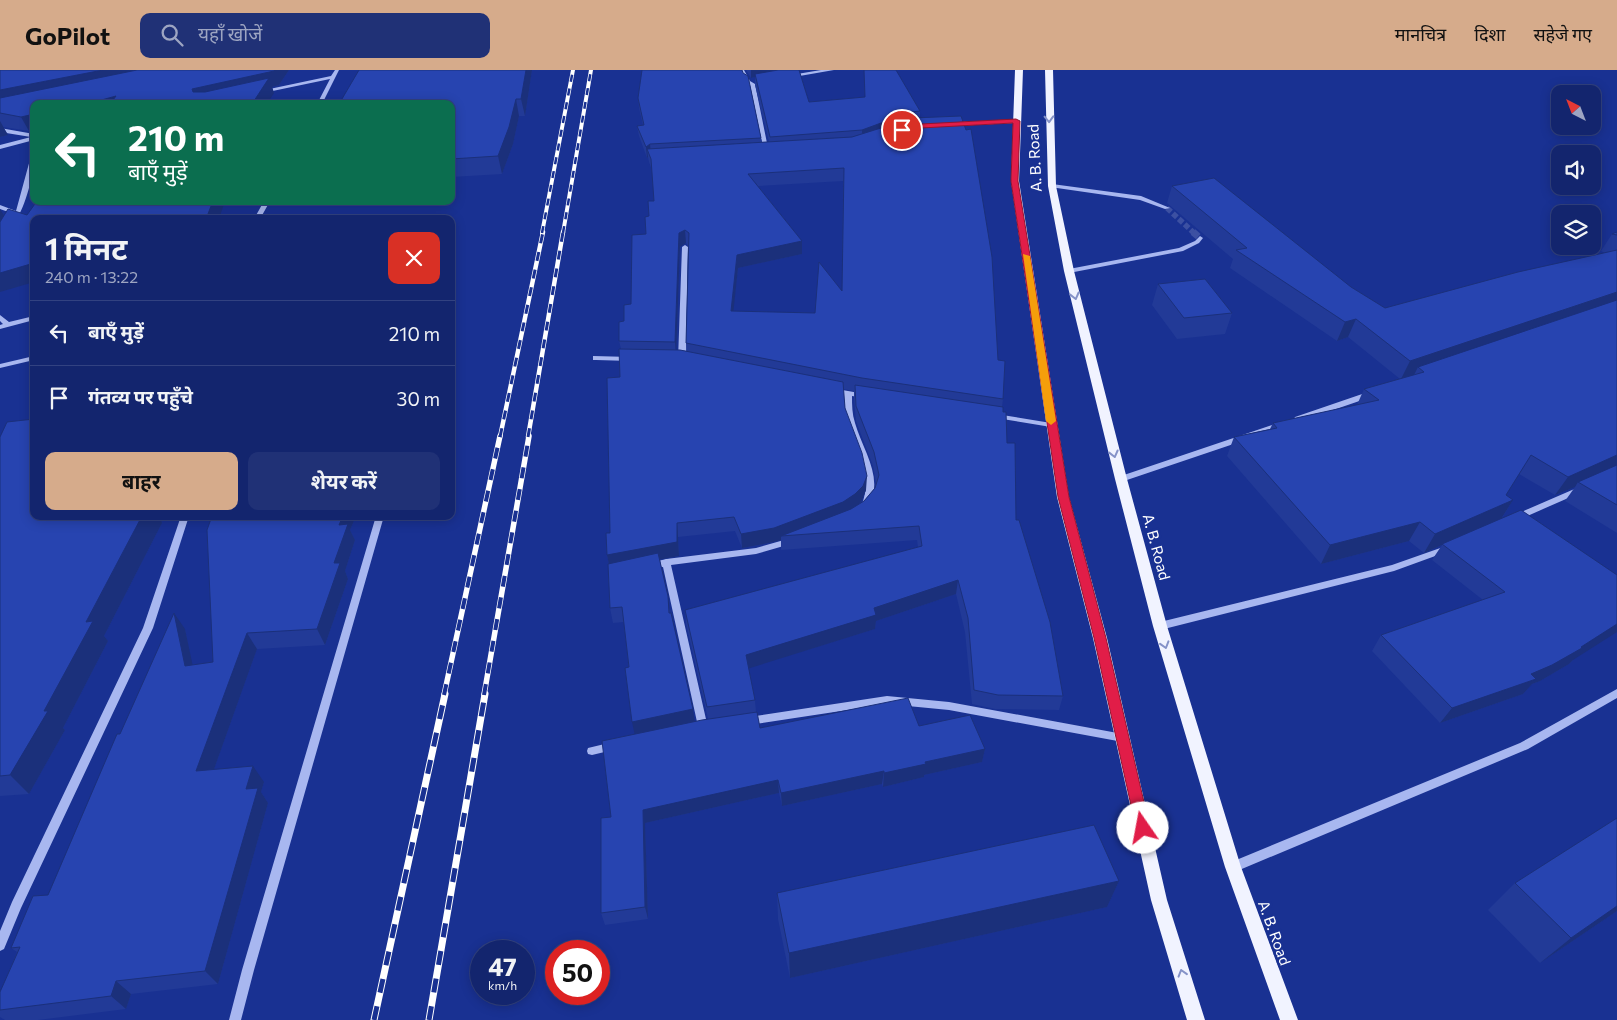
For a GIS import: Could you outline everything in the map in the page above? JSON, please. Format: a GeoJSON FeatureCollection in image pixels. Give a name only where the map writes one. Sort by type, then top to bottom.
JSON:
{"type":"FeatureCollection","features":[{"type":"Feature","properties":{"kind":"main road","name":"A. B. Road"},"geometry":{"type":"LineString","coordinates":[[1019,70],[1015,181],[1063,497],[1100,638],[1159,900],[1196,1020]]}},
{"type":"Feature","properties":{"kind":"main road","name":"A. B. Road"},"geometry":{"type":"LineString","coordinates":[[1049,70],[1052,186],[1069,271],[1121,479],[1160,626],[1233,867],[1289,1020]]}},
{"type":"Feature","properties":{"kind":"street"},"geometry":{"type":"LineString","coordinates":[[321,100],[336,70]]}},
{"type":"Feature","properties":{"kind":"street"},"geometry":{"type":"LineString","coordinates":[[742,70],[748,82],[752,84],[767,152]]}},
{"type":"Feature","properties":{"kind":"street"},"geometry":{"type":"LineString","coordinates":[[785,76],[831,70]]}},
{"type":"Feature","properties":{"kind":"street"},"geometry":{"type":"LineString","coordinates":[[258,92],[333,77]]}},
{"type":"Feature","properties":{"kind":"street"},"geometry":{"type":"LineString","coordinates":[[748,82],[758,80]]}},
{"type":"Feature","properties":{"kind":"street"},"geometry":{"type":"LineString","coordinates":[[949,124],[1016,121]]}},
{"type":"Feature","properties":{"kind":"street"},"geometry":{"type":"LineString","coordinates":[[0,130],[30,136]]}},
{"type":"Feature","properties":{"kind":"street"},"geometry":{"type":"LineString","coordinates":[[0,147],[30,138]]}},
{"type":"Feature","properties":{"kind":"street"},"geometry":{"type":"LineString","coordinates":[[757,152],[776,151]]}},
{"type":"Feature","properties":{"kind":"street"},"geometry":{"type":"LineString","coordinates":[[9,230],[18,213],[30,170]]}},
{"type":"Feature","properties":{"kind":"street"},"geometry":{"type":"LineString","coordinates":[[1052,186],[1141,198],[1167,208]]}},
{"type":"Feature","properties":{"kind":"street"},"geometry":{"type":"LineString","coordinates":[[0,207],[18,213]]}},
{"type":"Feature","properties":{"kind":"street"},"geometry":{"type":"LineString","coordinates":[[1069,271],[1181,250],[1197,242],[1200,238]]}},
{"type":"Feature","properties":{"kind":"street"},"geometry":{"type":"LineString","coordinates":[[682,360],[685,247]]}},
{"type":"Feature","properties":{"kind":"street"},"geometry":{"type":"LineString","coordinates":[[0,317],[8,325]]}},
{"type":"Feature","properties":{"kind":"street"},"geometry":{"type":"LineString","coordinates":[[0,327],[30,319]]}},
{"type":"Feature","properties":{"kind":"street"},"geometry":{"type":"LineString","coordinates":[[596,358],[644,359]]}},
{"type":"Feature","properties":{"kind":"street"},"geometry":{"type":"LineString","coordinates":[[0,366],[30,359]]}},
{"type":"Feature","properties":{"kind":"street"},"geometry":{"type":"LineString","coordinates":[[672,360],[692,362]]}},
{"type":"Feature","properties":{"kind":"street"},"geometry":{"type":"LineString","coordinates":[[828,389],[876,398]]}},
{"type":"Feature","properties":{"kind":"street"},"geometry":{"type":"LineString","coordinates":[[1121,479],[1383,390]]}},
{"type":"Feature","properties":{"kind":"street"},"geometry":{"type":"LineString","coordinates":[[848,393],[850,421],[867,467],[872,490],[868,502],[860,512]]}},
{"type":"Feature","properties":{"kind":"street"},"geometry":{"type":"LineString","coordinates":[[986,415],[1051,425]]}},
{"type":"Feature","properties":{"kind":"street"},"geometry":{"type":"LineString","coordinates":[[1507,522],[1590,486]]}},
{"type":"Feature","properties":{"kind":"street"},"geometry":{"type":"LineString","coordinates":[[0,945],[16,906],[148,628],[184,520]]}},
{"type":"Feature","properties":{"kind":"street"},"geometry":{"type":"LineString","coordinates":[[235,1020],[379,520]]}},
{"type":"Feature","properties":{"kind":"street"},"geometry":{"type":"LineString","coordinates":[[640,568],[666,562],[719,558],[776,547],[802,537]]}},
{"type":"Feature","properties":{"kind":"street"},"geometry":{"type":"LineString","coordinates":[[1160,626],[1394,568],[1453,546]]}},
{"type":"Feature","properties":{"kind":"street"},"geometry":{"type":"LineString","coordinates":[[666,562],[703,729]]}},
{"type":"Feature","properties":{"kind":"street"},"geometry":{"type":"LineString","coordinates":[[1233,867],[1524,746],[1617,693]]}},
{"type":"Feature","properties":{"kind":"street"},"geometry":{"type":"LineString","coordinates":[[741,722],[887,700],[949,706],[1123,738]]}},
{"type":"Feature","properties":{"kind":"street"},"geometry":{"type":"LineString","coordinates":[[592,750],[619,745]]}},
{"type":"Feature","properties":{"kind":"building"},"geometry":{"type":"Polygon","coordinates":[[[0,70],[103,70],[0,90],[0,70]]]}},
{"type":"Feature","properties":{"kind":"building"},"geometry":{"type":"Polygon","coordinates":[[[137,70],[275,70],[192,89],[193,92],[205,92],[269,78],[255,100],[113,100],[116,96],[102,100],[30,100],[30,115],[21,117],[0,113],[0,98],[137,70]]]}},
{"type":"Feature","properties":{"kind":"building"},"geometry":{"type":"Polygon","coordinates":[[[359,70],[526,70],[521,99],[516,99],[509,127],[498,156],[455,159],[455,100],[341,100],[359,70]]]}},
{"type":"Feature","properties":{"kind":"building"},"geometry":{"type":"Polygon","coordinates":[[[642,70],[742,70],[748,76],[761,138],[650,144],[646,147],[637,126],[644,125],[638,98],[642,70]]]}},
{"type":"Feature","properties":{"kind":"building"},"geometry":{"type":"Polygon","coordinates":[[[778,70],[799,70],[809,102],[865,97],[864,70],[896,70],[920,111],[911,112],[862,130],[770,137],[755,74],[778,70]]]}},
{"type":"Feature","properties":{"kind":"building"},"geometry":{"type":"Polygon","coordinates":[[[961,116],[966,130],[971,129],[992,257],[998,360],[1005,361],[1003,399],[862,378],[686,343],[689,233],[685,230],[679,233],[675,342],[619,341],[619,322],[624,321],[624,305],[631,304],[632,235],[646,234],[645,217],[649,216],[648,201],[654,201],[651,159],[647,149],[852,137],[913,118],[961,116]],[[844,168],[748,174],[802,241],[737,255],[731,311],[815,313],[819,262],[842,291],[844,168]]]}},
{"type":"Feature","properties":{"kind":"building"},"geometry":{"type":"Polygon","coordinates":[[[1214,178],[1351,287],[1385,308],[1518,272],[1617,250],[1617,292],[1410,361],[1356,319],[1345,322],[1236,250],[1247,248],[1172,186],[1214,178]]]}},
{"type":"Feature","properties":{"kind":"building"},"geometry":{"type":"Polygon","coordinates":[[[34,205],[211,205],[208,215],[30,215],[30,264],[0,273],[0,222],[8,209],[27,215],[34,205]]]}},
{"type":"Feature","properties":{"kind":"building"},"geometry":{"type":"Polygon","coordinates":[[[1205,279],[1232,313],[1184,318],[1158,284],[1205,279]]]}},
{"type":"Feature","properties":{"kind":"building"},"geometry":{"type":"Polygon","coordinates":[[[1617,300],[1617,455],[1568,477],[1531,455],[1506,495],[1513,500],[1435,534],[1420,522],[1330,545],[1234,437],[1277,428],[1273,423],[1379,400],[1364,389],[1424,372],[1418,367],[1617,300]]]}},
{"type":"Feature","properties":{"kind":"building"},"geometry":{"type":"Polygon","coordinates":[[[619,349],[680,350],[843,382],[845,408],[862,453],[867,476],[863,486],[843,502],[774,528],[741,534],[734,517],[677,523],[677,542],[607,555],[606,533],[610,533],[607,378],[620,377],[619,349]]]}},
{"type":"Feature","properties":{"kind":"building"},"geometry":{"type":"Polygon","coordinates":[[[855,385],[1003,407],[1003,412],[1006,412],[1007,443],[1015,443],[1016,520],[1019,520],[1050,622],[1063,696],[998,695],[974,690],[968,618],[958,580],[874,608],[876,615],[746,655],[755,700],[707,707],[685,610],[922,546],[919,526],[781,536],[851,509],[864,501],[875,488],[879,475],[874,452],[856,406],[855,385]]]}},
{"type":"Feature","properties":{"kind":"building"},"geometry":{"type":"Polygon","coordinates":[[[30,419],[30,520],[140,520],[86,622],[93,621],[44,711],[48,711],[10,775],[0,776],[0,437],[7,422],[30,419]]]}},
{"type":"Feature","properties":{"kind":"building"},"geometry":{"type":"Polygon","coordinates":[[[1617,465],[1617,505],[1578,482],[1617,465]]]}},
{"type":"Feature","properties":{"kind":"building"},"geometry":{"type":"Polygon","coordinates":[[[1521,510],[1617,575],[1617,624],[1582,648],[1552,665],[1531,674],[1536,679],[1452,708],[1381,635],[1505,592],[1442,544],[1521,510]]]}},
{"type":"Feature","properties":{"kind":"building"},"geometry":{"type":"Polygon","coordinates":[[[211,520],[341,520],[339,525],[348,524],[334,563],[340,563],[317,629],[247,633],[196,771],[253,766],[246,789],[258,788],[205,971],[116,981],[111,996],[0,1010],[0,992],[20,947],[11,948],[33,896],[48,895],[117,734],[120,734],[174,613],[185,666],[213,662],[207,530],[211,520]]]}},
{"type":"Feature","properties":{"kind":"building"},"geometry":{"type":"Polygon","coordinates":[[[658,553],[668,596],[669,613],[671,613],[693,709],[632,722],[625,668],[629,667],[622,607],[610,608],[608,564],[658,553]]]}},
{"type":"Feature","properties":{"kind":"building"},"geometry":{"type":"Polygon","coordinates":[[[908,698],[919,726],[970,715],[985,749],[925,762],[926,764],[781,793],[778,780],[643,810],[645,907],[601,913],[601,818],[611,817],[602,741],[702,720],[757,712],[760,728],[908,698]]]}},
{"type":"Feature","properties":{"kind":"building"},"geometry":{"type":"Polygon","coordinates":[[[1617,818],[1617,906],[1571,938],[1515,883],[1617,818]]]}},
{"type":"Feature","properties":{"kind":"building"},"geometry":{"type":"Polygon","coordinates":[[[1094,825],[1119,881],[789,953],[777,893],[1094,825]]]}},
{"type":"Feature","properties":{"kind":"tunnel"},"geometry":{"type":"LineString","coordinates":[[1167,208],[1194,233]]}},
{"type":"Feature","properties":{"kind":"tunnel"},"geometry":{"type":"LineString","coordinates":[[1193,232],[1200,238]]}},
{"type":"Feature","properties":{"kind":"railway"},"geometry":{"type":"LineString","coordinates":[[542,233],[573,70]]}},
{"type":"Feature","properties":{"kind":"railway"},"geometry":{"type":"LineString","coordinates":[[563,233],[591,70]]}},
{"type":"Feature","properties":{"kind":"railway"},"geometry":{"type":"LineString","coordinates":[[500,437],[543,232]]}},
{"type":"Feature","properties":{"kind":"railway"},"geometry":{"type":"LineString","coordinates":[[528,437],[563,232]]}},
{"type":"Feature","properties":{"kind":"railway"},"geometry":{"type":"LineString","coordinates":[[444,695],[500,436]]}},
{"type":"Feature","properties":{"kind":"railway"},"geometry":{"type":"LineString","coordinates":[[484,695],[529,436]]}},
{"type":"Feature","properties":{"kind":"railway"},"geometry":{"type":"LineString","coordinates":[[374,1020],[445,694]]}},
{"type":"Feature","properties":{"kind":"railway"},"geometry":{"type":"LineString","coordinates":[[429,1020],[485,694]]}},
{"type":"Feature","properties":{"kind":"slow traffic"},"geometry":{"type":"LineString","coordinates":[[1026,256],[1051,421]]}},
{"type":"Feature","properties":{"kind":"route"},"geometry":{"type":"LineString","coordinates":[[902,130],[921,126],[1016,121],[1015,181],[1063,497],[1100,638],[1143,828]]}}]}
